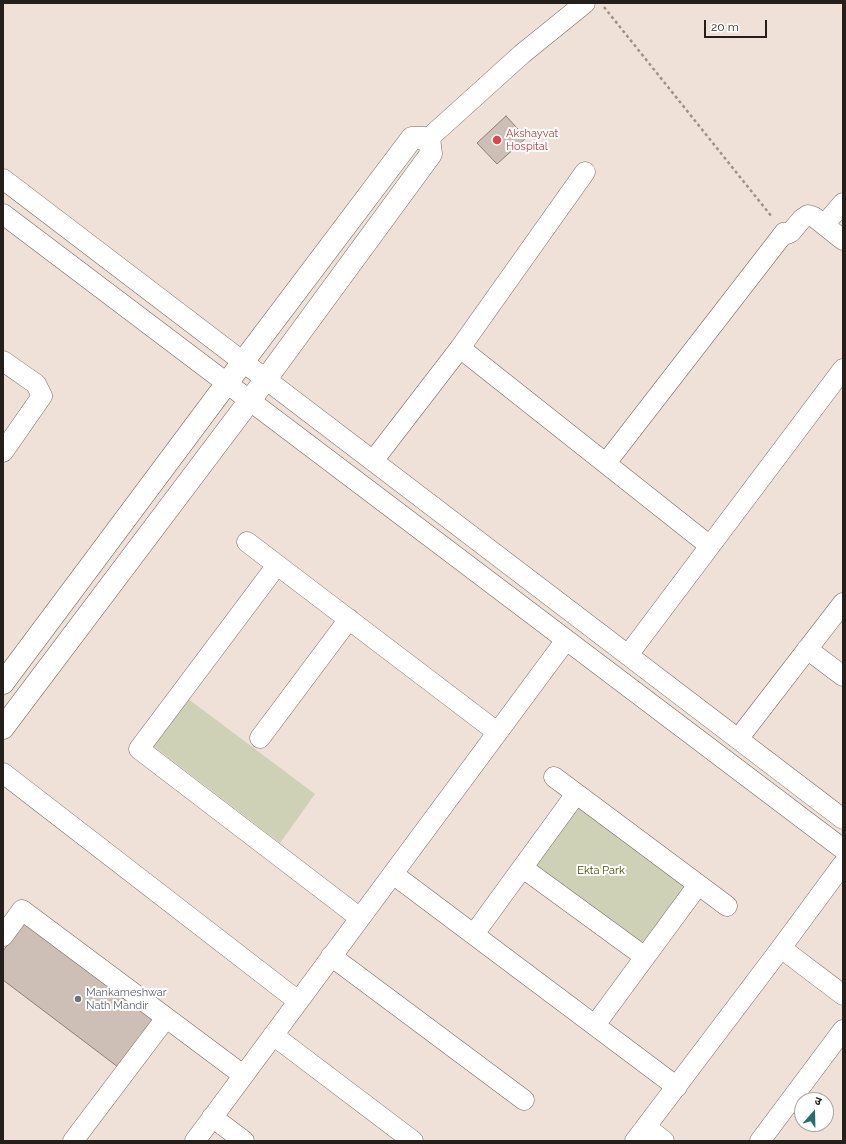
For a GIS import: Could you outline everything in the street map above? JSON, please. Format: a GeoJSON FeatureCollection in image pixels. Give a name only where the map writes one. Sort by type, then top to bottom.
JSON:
{"type":"FeatureCollection","features":[{"type":"Feature","properties":{"kind":"street"},"geometry":{"type":"LineString","coordinates":[[3,683],[412,138],[429,138],[522,54],[585,3]]}},
{"type":"Feature","properties":{"kind":"street"},"geometry":{"type":"LineString","coordinates":[[3,728],[266,379],[431,154],[429,138]]}},
{"type":"Feature","properties":{"kind":"street"},"geometry":{"type":"LineString","coordinates":[[373,461],[460,348],[585,172]]}},
{"type":"Feature","properties":{"kind":"street"},"geometry":{"type":"LineString","coordinates":[[3,179],[843,818]]}},
{"type":"Feature","properties":{"kind":"street"},"geometry":{"type":"LineString","coordinates":[[824,225],[843,203]]}},
{"type":"Feature","properties":{"kind":"street"},"geometry":{"type":"LineString","coordinates":[[3,214],[843,849]]}},
{"type":"Feature","properties":{"kind":"street"},"geometry":{"type":"LineString","coordinates":[[606,463],[784,233],[787,234],[791,232],[802,219],[808,215],[814,217],[843,240]]}},
{"type":"Feature","properties":{"kind":"street"},"geometry":{"type":"LineString","coordinates":[[460,348],[710,546]]}},
{"type":"Feature","properties":{"kind":"street"},"geometry":{"type":"LineString","coordinates":[[3,361],[36,384],[42,396],[3,452]]}},
{"type":"Feature","properties":{"kind":"street"},"geometry":{"type":"LineString","coordinates":[[628,655],[843,369]]}},
{"type":"Feature","properties":{"kind":"street"},"geometry":{"type":"LineString","coordinates":[[247,542],[497,732]]}},
{"type":"Feature","properties":{"kind":"street"},"geometry":{"type":"LineString","coordinates":[[277,565],[139,749],[360,918]]}},
{"type":"Feature","properties":{"kind":"street"},"geometry":{"type":"LineString","coordinates":[[738,739],[843,603]]}},
{"type":"Feature","properties":{"kind":"street"},"geometry":{"type":"LineString","coordinates":[[260,738],[348,619]]}},
{"type":"Feature","properties":{"kind":"street"},"geometry":{"type":"LineString","coordinates":[[194,1141],[566,640]]}},
{"type":"Feature","properties":{"kind":"street"},"geometry":{"type":"LineString","coordinates":[[807,649],[843,676]]}},
{"type":"Feature","properties":{"kind":"street"},"geometry":{"type":"LineString","coordinates":[[3,773],[298,1000]]}},
{"type":"Feature","properties":{"kind":"street"},"geometry":{"type":"LineString","coordinates":[[554,778],[726,906]]}},
{"type":"Feature","properties":{"kind":"street"},"geometry":{"type":"LineString","coordinates":[[474,934],[576,794]]}},
{"type":"Feature","properties":{"kind":"street"},"geometry":{"type":"LineString","coordinates":[[664,1141],[640,1134],[677,1087],[843,864]]}},
{"type":"Feature","properties":{"kind":"street"},"geometry":{"type":"LineString","coordinates":[[522,868],[645,957]]}},
{"type":"Feature","properties":{"kind":"street"},"geometry":{"type":"LineString","coordinates":[[392,874],[677,1087]]}},
{"type":"Feature","properties":{"kind":"street"},"geometry":{"type":"LineString","coordinates":[[595,1025],[698,885]]}},
{"type":"Feature","properties":{"kind":"street"},"geometry":{"type":"LineString","coordinates":[[3,936],[22,910],[243,1075]]}},
{"type":"Feature","properties":{"kind":"street"},"geometry":{"type":"LineString","coordinates":[[781,948],[843,995]]}},
{"type":"Feature","properties":{"kind":"street"},"geometry":{"type":"LineString","coordinates":[[332,956],[524,1100]]}},
{"type":"Feature","properties":{"kind":"street"},"geometry":{"type":"LineString","coordinates":[[73,1141],[166,1018]]}},
{"type":"Feature","properties":{"kind":"street"},"geometry":{"type":"LineString","coordinates":[[760,1141],[843,1030]]}},
{"type":"Feature","properties":{"kind":"street"},"geometry":{"type":"LineString","coordinates":[[273,1035],[413,1141]]}},
{"type":"Feature","properties":{"kind":"street"},"geometry":{"type":"LineString","coordinates":[[212,1117],[244,1141]]}},
{"type":"Feature","properties":{"kind":"path"},"geometry":{"type":"LineString","coordinates":[[601,3],[784,233]]}},
{"type":"Feature","properties":{"kind":"green space"},"geometry":{"type":"Polygon","coordinates":[[[187,698],[315,794],[280,843],[152,745],[187,698]]]}},
{"type":"Feature","properties":{"kind":"green space","name":"Ekta Park"},"geometry":{"type":"Polygon","coordinates":[[[579,807],[687,888],[641,949],[532,869],[579,807]]]}},
{"type":"Feature","properties":{"kind":"building"},"geometry":{"type":"Polygon","coordinates":[[[506,116],[526,138],[497,164],[477,143],[506,116]]]}},
{"type":"Feature","properties":{"kind":"building","name":"Mankameshwar Nath Mandir"},"geometry":{"type":"Polygon","coordinates":[[[25,922],[154,1018],[118,1067],[3,980],[3,951],[25,922]]]}},
{"type":"Feature","properties":{"kind":"place","name":"Akshayvat Hospital"},"geometry":{"type":"Point","coordinates":[497,140]}},
{"type":"Feature","properties":{"kind":"place","name":"Mankameshwar Nath Mandir"},"geometry":{"type":"Point","coordinates":[78,999]}}]}
